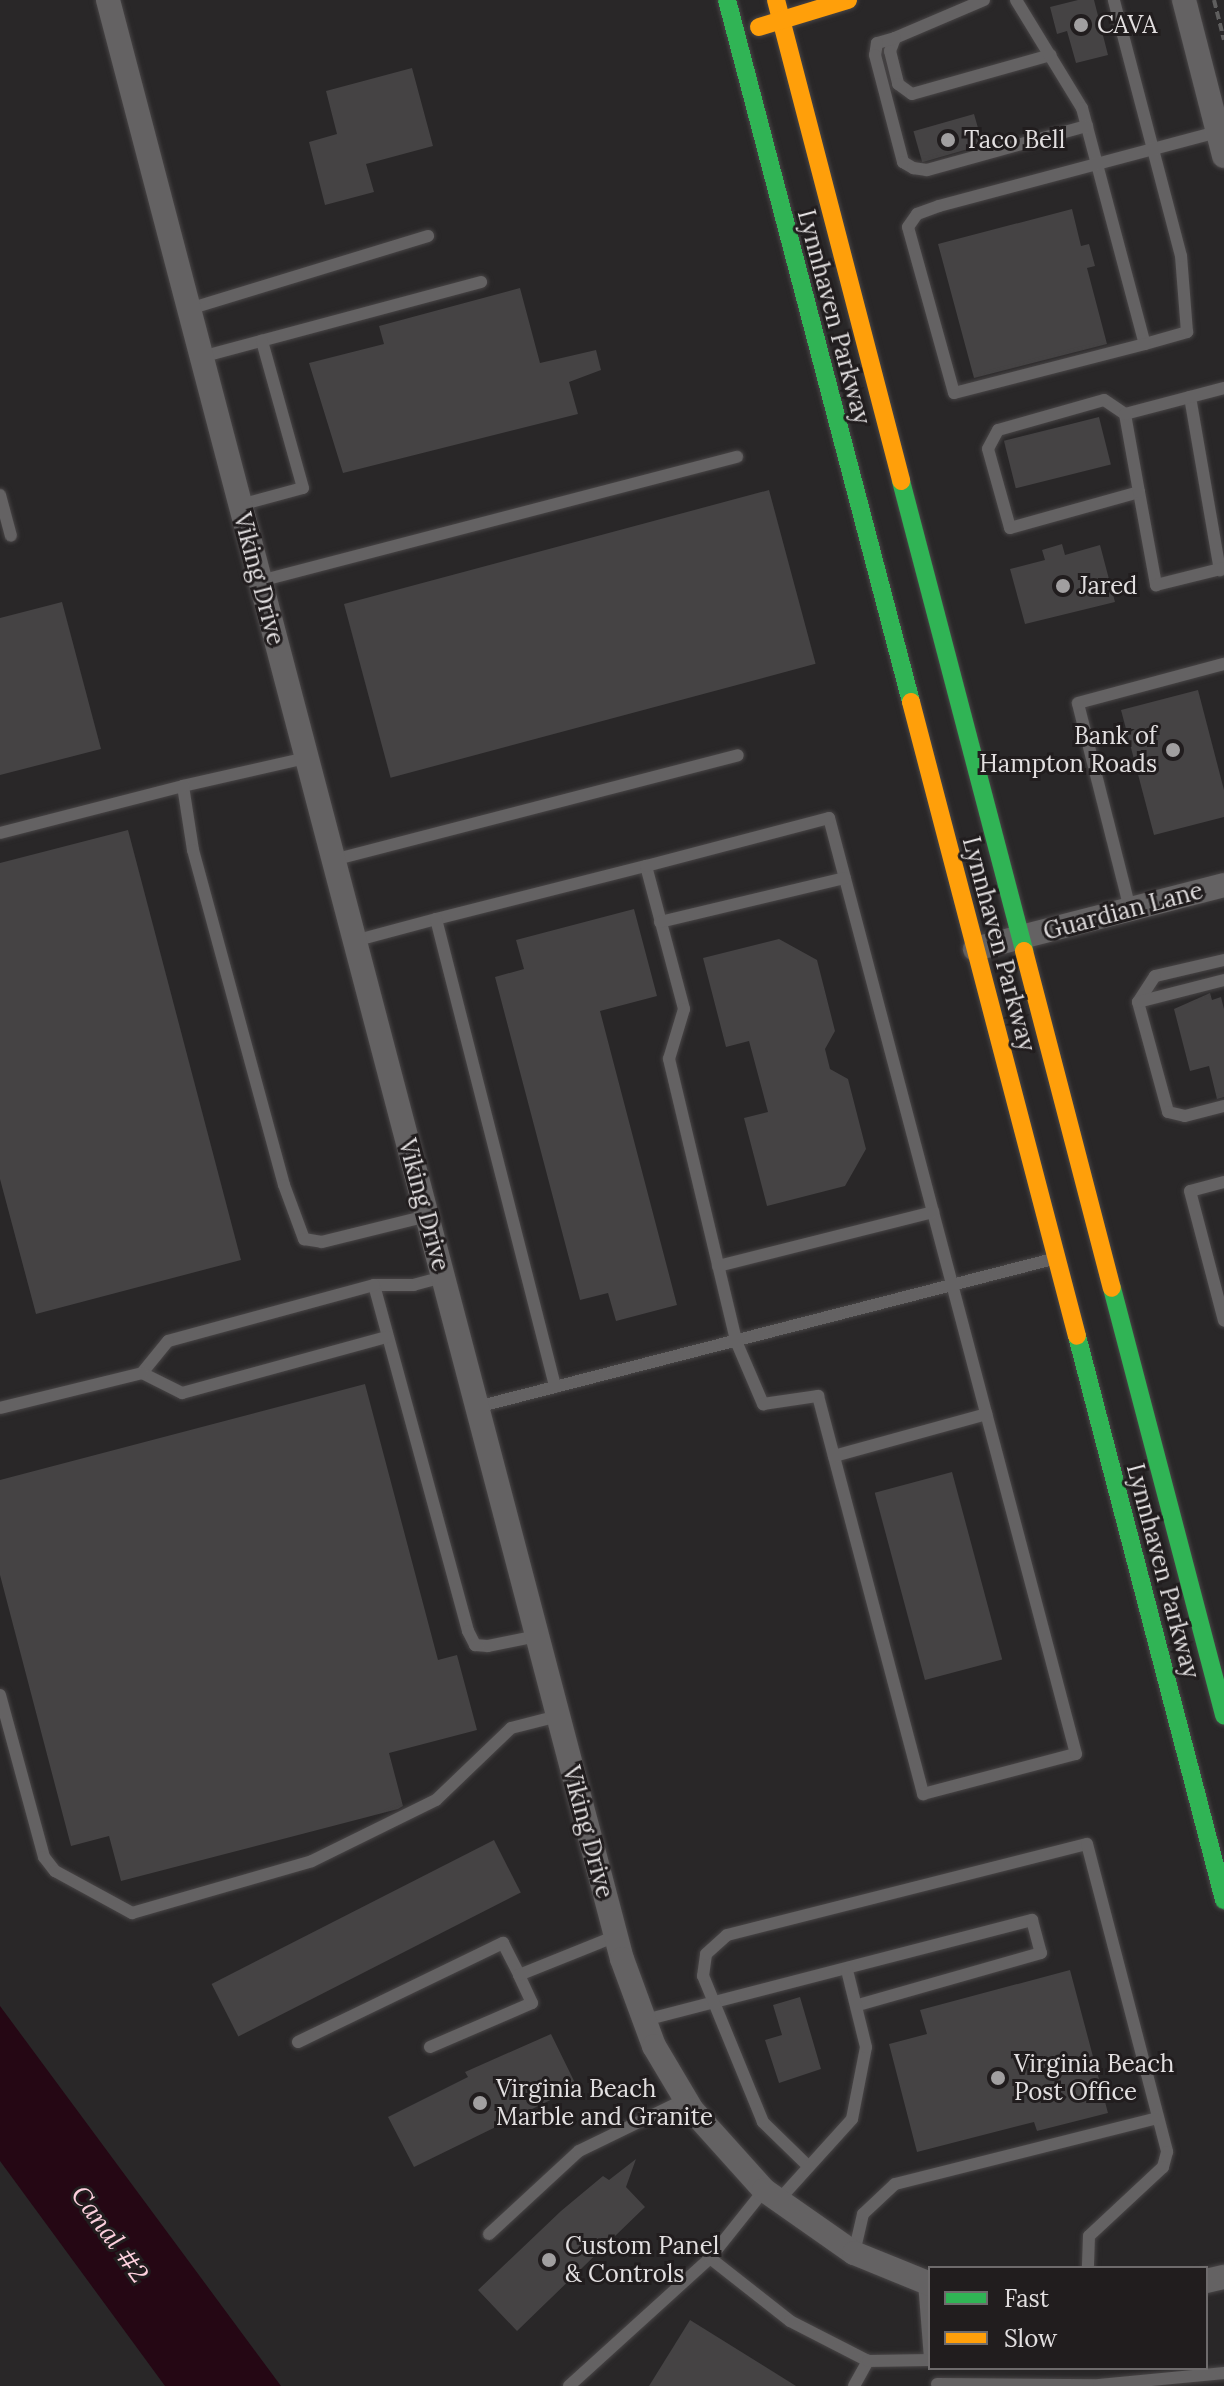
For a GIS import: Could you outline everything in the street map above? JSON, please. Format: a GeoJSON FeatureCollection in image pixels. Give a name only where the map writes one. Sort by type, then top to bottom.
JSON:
{"type":"FeatureCollection","features":[{"type":"Feature","properties":{"kind":"main road","name":"Lynnhaven Parkway"},"geometry":{"type":"LineString","coordinates":[[727,0],[1224,1900]]}},
{"type":"Feature","properties":{"kind":"main road","name":"Lynnhaven Parkway"},"geometry":{"type":"LineString","coordinates":[[776,0],[1224,1716]]}},
{"type":"Feature","properties":{"kind":"main road"},"geometry":{"type":"LineString","coordinates":[[735,33],[848,0]]}},
{"type":"Feature","properties":{"kind":"street","name":"Viking Drive"},"geometry":{"type":"LineString","coordinates":[[108,0],[616,1936],[645,2020],[686,2099],[771,2196],[854,2253],[927,2283]]}},
{"type":"Feature","properties":{"kind":"street"},"geometry":{"type":"LineString","coordinates":[[1184,0],[1221,131],[1224,156]]}},
{"type":"Feature","properties":{"kind":"street","name":"Guardian Lane"},"geometry":{"type":"LineString","coordinates":[[975,949],[1224,885]]}},
{"type":"Feature","properties":{"kind":"lane"},"geometry":{"type":"LineString","coordinates":[[984,0],[877,43],[875,55],[903,162],[913,168],[927,170],[1087,126]]}},
{"type":"Feature","properties":{"kind":"lane"},"geometry":{"type":"LineString","coordinates":[[1016,0],[1051,55],[1087,126],[1145,344]]}},
{"type":"Feature","properties":{"kind":"lane"},"geometry":{"type":"LineString","coordinates":[[1114,0],[1153,149],[1181,256],[1187,332],[954,393],[911,247],[908,227],[917,214],[1099,163],[1153,149],[1221,131]]}},
{"type":"Feature","properties":{"kind":"lane"},"geometry":{"type":"LineString","coordinates":[[895,38],[890,51],[898,84],[912,94],[1051,55]]}},
{"type":"Feature","properties":{"kind":"lane"},"geometry":{"type":"LineString","coordinates":[[189,309],[428,236]]}},
{"type":"Feature","properties":{"kind":"lane"},"geometry":{"type":"LineString","coordinates":[[201,357],[481,282]]}},
{"type":"Feature","properties":{"kind":"lane"},"geometry":{"type":"LineString","coordinates":[[240,505],[303,488],[262,341]]}},
{"type":"Feature","properties":{"kind":"lane"},"geometry":{"type":"LineString","coordinates":[[1125,414],[1224,388]]}},
{"type":"Feature","properties":{"kind":"lane"},"geometry":{"type":"LineString","coordinates":[[1139,492],[1010,528],[988,449],[998,430],[1104,400],[1125,414],[1156,585],[1222,569],[1190,397]]}},
{"type":"Feature","properties":{"kind":"lane"},"geometry":{"type":"LineString","coordinates":[[260,581],[737,457]]}},
{"type":"Feature","properties":{"kind":"lane"},"geometry":{"type":"LineString","coordinates":[[0,495],[11,536]]}},
{"type":"Feature","properties":{"kind":"lane"},"geometry":{"type":"LineString","coordinates":[[1130,909],[1078,703],[1224,664]]}},
{"type":"Feature","properties":{"kind":"lane"},"geometry":{"type":"LineString","coordinates":[[333,860],[738,755]]}},
{"type":"Feature","properties":{"kind":"lane"},"geometry":{"type":"LineString","coordinates":[[0,833],[306,758]]}},
{"type":"Feature","properties":{"kind":"lane"},"geometry":{"type":"LineString","coordinates":[[183,786],[193,850],[284,1185],[304,1239],[322,1242],[427,1216]]}},
{"type":"Feature","properties":{"kind":"lane"},"geometry":{"type":"LineString","coordinates":[[354,941],[829,818],[1076,1754],[923,1794],[818,1396],[763,1404],[736,1341],[669,1059],[684,1009],[646,866]]}},
{"type":"Feature","properties":{"kind":"lane"},"geometry":{"type":"LineString","coordinates":[[660,922],[845,878]]}},
{"type":"Feature","properties":{"kind":"lane"},"geometry":{"type":"LineString","coordinates":[[436,919],[555,1387]]}},
{"type":"Feature","properties":{"kind":"lane"},"geometry":{"type":"LineString","coordinates":[[1224,960],[1155,976],[1138,1002],[1168,1112],[1185,1116],[1224,1106]]}},
{"type":"Feature","properties":{"kind":"lane"},"geometry":{"type":"LineString","coordinates":[[1138,1002],[1224,980]]}},
{"type":"Feature","properties":{"kind":"lane"},"geometry":{"type":"LineString","coordinates":[[1224,1182],[1190,1191],[1224,1321]]}},
{"type":"Feature","properties":{"kind":"lane"},"geometry":{"type":"LineString","coordinates":[[718,1266],[933,1212]]}},
{"type":"Feature","properties":{"kind":"lane"},"geometry":{"type":"LineString","coordinates":[[477,1407],[1056,1258]]}},
{"type":"Feature","properties":{"kind":"lane"},"geometry":{"type":"LineString","coordinates":[[0,1408],[142,1373],[168,1341],[374,1285],[414,1285],[443,1277]]}},
{"type":"Feature","properties":{"kind":"lane"},"geometry":{"type":"LineString","coordinates":[[374,1285],[468,1631],[475,1645],[496,1646],[537,1636]]}},
{"type":"Feature","properties":{"kind":"lane"},"geometry":{"type":"LineString","coordinates":[[142,1373],[182,1393],[387,1337]]}},
{"type":"Feature","properties":{"kind":"lane"},"geometry":{"type":"LineString","coordinates":[[834,1456],[986,1414]]}},
{"type":"Feature","properties":{"kind":"lane"},"geometry":{"type":"LineString","coordinates":[[0,1695],[44,1857],[55,1871],[132,1913],[312,1861],[436,1800],[511,1728],[558,1716]]}},
{"type":"Feature","properties":{"kind":"lane"},"geometry":{"type":"LineString","coordinates":[[807,2165],[763,2122],[703,1976],[706,1954],[727,1935],[1087,1844],[1167,2152],[1163,2167],[1089,2236],[1088,2266]]}},
{"type":"Feature","properties":{"kind":"lane"},"geometry":{"type":"LineString","coordinates":[[645,2020],[1032,1920],[1041,1953],[858,2005]]}},
{"type":"Feature","properties":{"kind":"lane"},"geometry":{"type":"LineString","coordinates":[[519,1975],[616,1936]]}},
{"type":"Feature","properties":{"kind":"lane"},"geometry":{"type":"LineString","coordinates":[[298,2042],[503,1943],[532,2003],[430,2047]]}},
{"type":"Feature","properties":{"kind":"lane"},"geometry":{"type":"LineString","coordinates":[[569,2386],[710,2258],[852,2119],[866,2047],[847,1970]]}},
{"type":"Feature","properties":{"kind":"lane"},"geometry":{"type":"LineString","coordinates":[[489,2234],[579,2151],[686,2099]]}},
{"type":"Feature","properties":{"kind":"lane"},"geometry":{"type":"LineString","coordinates":[[854,2253],[863,2214],[895,2184],[1158,2118]]}},
{"type":"Feature","properties":{"kind":"lane"},"geometry":{"type":"LineString","coordinates":[[710,2258],[790,2321],[868,2361],[928,2359]]}},
{"type":"Feature","properties":{"kind":"lane"},"geometry":{"type":"LineString","coordinates":[[927,2283],[928,2308]]}},
{"type":"Feature","properties":{"kind":"lane"},"geometry":{"type":"LineString","coordinates":[[854,2386],[868,2361]]}},
{"type":"Feature","properties":{"kind":"lane"},"geometry":{"type":"LineString","coordinates":[[937,2385],[1099,2385],[1224,2373]]}},
{"type":"Feature","properties":{"kind":"path"},"geometry":{"type":"LineString","coordinates":[[1214,0],[1224,40]]}},
{"type":"Feature","properties":{"kind":"water","name":"Canal #2"},"geometry":{"type":"Polygon","coordinates":[[[0,2006],[281,2386],[165,2386],[0,2161],[0,2006]]]}},
{"type":"Feature","properties":{"kind":"building"},"geometry":{"type":"Polygon","coordinates":[[[1078,0],[1094,0],[1108,55],[1076,63],[1067,31],[1057,34],[1050,7],[1078,0]]]}},
{"type":"Feature","properties":{"kind":"building"},"geometry":{"type":"Polygon","coordinates":[[[412,68],[433,146],[366,164],[374,192],[325,205],[309,142],[337,134],[326,91],[412,68]]]}},
{"type":"Feature","properties":{"kind":"building","name":"Taco Bell"},"geometry":{"type":"Polygon","coordinates":[[[974,114],[983,145],[922,162],[913,131],[974,114]]]}},
{"type":"Feature","properties":{"kind":"building"},"geometry":{"type":"Polygon","coordinates":[[[1072,209],[1081,246],[1089,244],[1095,266],[1087,268],[1107,344],[974,378],[938,244],[1072,209]]]}},
{"type":"Feature","properties":{"kind":"building"},"geometry":{"type":"Polygon","coordinates":[[[520,288],[540,363],[596,350],[601,370],[569,382],[578,414],[343,473],[309,363],[384,344],[379,326],[520,288]]]}},
{"type":"Feature","properties":{"kind":"building"},"geometry":{"type":"Polygon","coordinates":[[[1099,417],[1111,465],[1016,488],[1004,441],[1099,417]]]}},
{"type":"Feature","properties":{"kind":"building"},"geometry":{"type":"Polygon","coordinates":[[[769,490],[816,664],[391,778],[344,604],[769,490]]]}},
{"type":"Feature","properties":{"kind":"building","name":"Jared"},"geometry":{"type":"Polygon","coordinates":[[[1062,544],[1065,555],[1100,545],[1115,602],[1025,624],[1010,569],[1045,560],[1042,550],[1062,544]]]}},
{"type":"Feature","properties":{"kind":"building"},"geometry":{"type":"Polygon","coordinates":[[[62,602],[101,749],[0,775],[0,618],[62,602]]]}},
{"type":"Feature","properties":{"kind":"building","name":"Bank of Hampton Roads"},"geometry":{"type":"Polygon","coordinates":[[[1198,690],[1224,790],[1224,817],[1154,835],[1121,710],[1198,690]]]}},
{"type":"Feature","properties":{"kind":"building"},"geometry":{"type":"Polygon","coordinates":[[[128,830],[241,1260],[36,1314],[0,1179],[0,863],[128,830]]]}},
{"type":"Feature","properties":{"kind":"building"},"geometry":{"type":"Polygon","coordinates":[[[634,909],[657,996],[600,1011],[677,1305],[616,1321],[608,1293],[580,1300],[495,977],[524,969],[516,940],[634,909]]]}},
{"type":"Feature","properties":{"kind":"building"},"geometry":{"type":"Polygon","coordinates":[[[779,939],[817,960],[835,1031],[825,1049],[830,1069],[848,1079],[866,1149],[845,1186],[767,1206],[744,1118],[768,1112],[749,1041],[726,1047],[703,958],[779,939]]]}},
{"type":"Feature","properties":{"kind":"building"},"geometry":{"type":"Polygon","coordinates":[[[1210,993],[1212,1000],[1221,997],[1224,1009],[1224,1097],[1217,1099],[1209,1066],[1190,1071],[1174,1009],[1210,993]]]}},
{"type":"Feature","properties":{"kind":"building"},"geometry":{"type":"Polygon","coordinates":[[[365,1384],[438,1660],[457,1655],[477,1730],[389,1753],[403,1806],[398,1809],[121,1881],[109,1836],[71,1846],[0,1575],[0,1480],[365,1384]]]}},
{"type":"Feature","properties":{"kind":"building"},"geometry":{"type":"Polygon","coordinates":[[[952,1472],[1002,1659],[925,1680],[875,1493],[952,1472]]]}},
{"type":"Feature","properties":{"kind":"building"},"geometry":{"type":"Polygon","coordinates":[[[494,1840],[521,1893],[238,2036],[212,1984],[494,1840]]]}},
{"type":"Feature","properties":{"kind":"building","name":"Virginia Beach Post Office"},"geometry":{"type":"Polygon","coordinates":[[[1070,1970],[1108,2113],[1037,2131],[1034,2122],[917,2152],[889,2044],[927,2034],[920,2010],[1070,1970]]]}},
{"type":"Feature","properties":{"kind":"building"},"geometry":{"type":"Polygon","coordinates":[[[800,1997],[821,2069],[779,2083],[765,2040],[782,2035],[773,2005],[800,1997]]]}},
{"type":"Feature","properties":{"kind":"building","name":"Virginia Beach Marble and Granite"},"geometry":{"type":"Polygon","coordinates":[[[551,2034],[577,2087],[414,2167],[388,2117],[468,2077],[465,2072],[551,2034]]]}},
{"type":"Feature","properties":{"kind":"building","name":"Custom Panel & Controls"},"geometry":{"type":"Polygon","coordinates":[[[636,2159],[626,2187],[645,2207],[517,2331],[478,2290],[561,2211],[603,2176],[609,2180],[636,2159]]]}},
{"type":"Feature","properties":{"kind":"building"},"geometry":{"type":"Polygon","coordinates":[[[690,2320],[796,2386],[649,2386],[690,2320]]]}},
{"type":"Feature","properties":{"kind":"traffic: fast"},"geometry":{"type":"LineString","coordinates":[[727,0],[911,702]]}},
{"type":"Feature","properties":{"kind":"traffic: fast"},"geometry":{"type":"LineString","coordinates":[[901,481],[1024,951]]}},
{"type":"Feature","properties":{"kind":"traffic: fast"},"geometry":{"type":"LineString","coordinates":[[1112,1288],[1224,1716]]}},
{"type":"Feature","properties":{"kind":"traffic: fast"},"geometry":{"type":"LineString","coordinates":[[1077,1336],[1224,1900]]}},
{"type":"Feature","properties":{"kind":"traffic: slow"},"geometry":{"type":"LineString","coordinates":[[776,0],[901,481]]}},
{"type":"Feature","properties":{"kind":"traffic: slow"},"geometry":{"type":"LineString","coordinates":[[759,27],[848,0]]}},
{"type":"Feature","properties":{"kind":"traffic: slow"},"geometry":{"type":"LineString","coordinates":[[911,702],[1077,1336]]}},
{"type":"Feature","properties":{"kind":"traffic: slow"},"geometry":{"type":"LineString","coordinates":[[1024,951],[1112,1288]]}},
{"type":"Feature","properties":{"kind":"place","name":"CAVA"},"geometry":{"type":"Point","coordinates":[1081,25]}},
{"type":"Feature","properties":{"kind":"place","name":"Taco Bell"},"geometry":{"type":"Point","coordinates":[948,140]}},
{"type":"Feature","properties":{"kind":"place","name":"Jared"},"geometry":{"type":"Point","coordinates":[1063,586]}},
{"type":"Feature","properties":{"kind":"place","name":"Bank of Hampton Roads"},"geometry":{"type":"Point","coordinates":[1173,750]}},
{"type":"Feature","properties":{"kind":"place","name":"Virginia Beach Post Office"},"geometry":{"type":"Point","coordinates":[998,2078]}},
{"type":"Feature","properties":{"kind":"place","name":"Virginia Beach Marble and Granite"},"geometry":{"type":"Point","coordinates":[480,2103]}},
{"type":"Feature","properties":{"kind":"place","name":"Custom Panel & Controls"},"geometry":{"type":"Point","coordinates":[549,2260]}}]}
